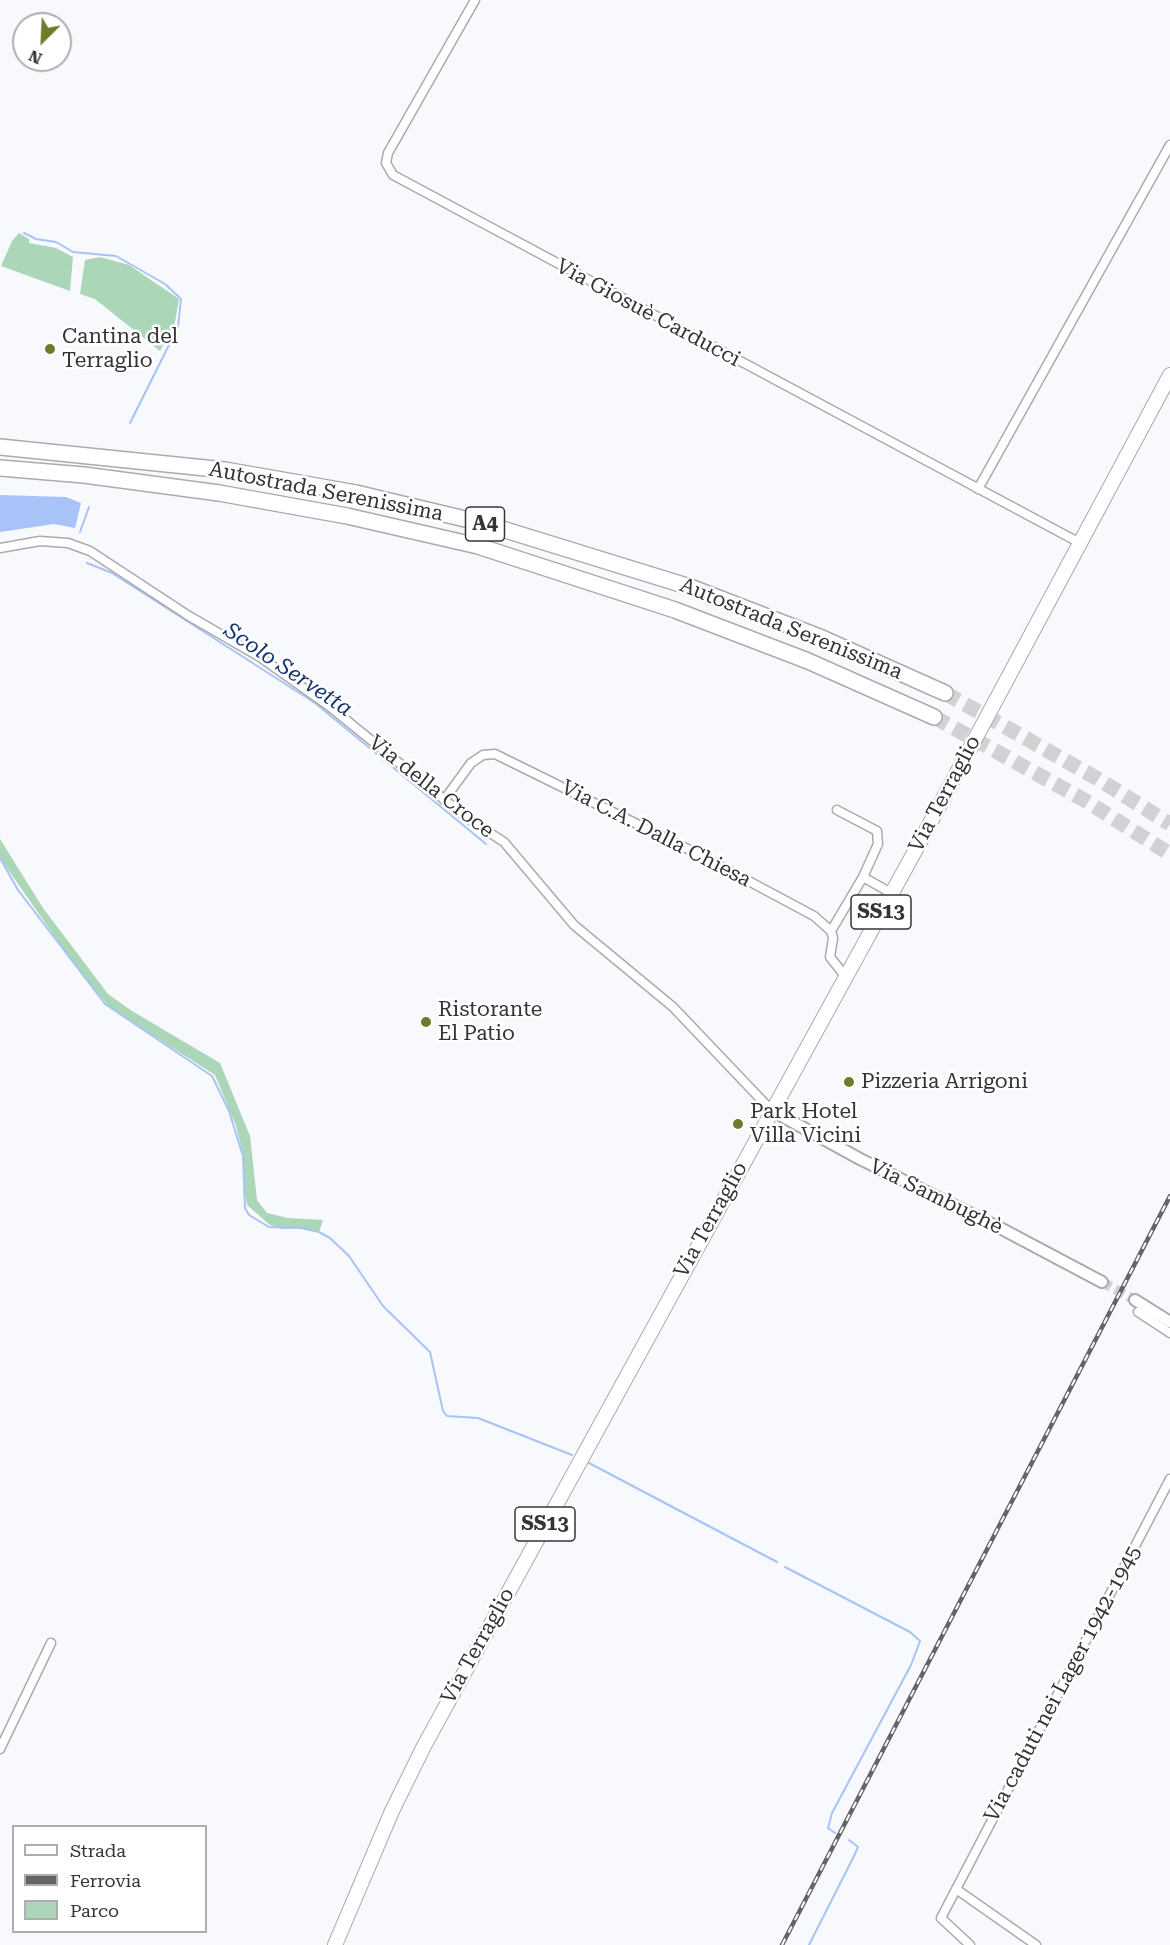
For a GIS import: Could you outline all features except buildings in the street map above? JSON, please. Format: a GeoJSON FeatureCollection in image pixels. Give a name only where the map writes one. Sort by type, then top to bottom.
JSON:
{"type":"FeatureCollection","features":[{"type":"Feature","properties":{"kind":"highway","name":"Autostrada Serenissima"},"geometry":{"type":"LineString","coordinates":[[0,447],[225,470],[356,494],[486,524],[690,587],[822,638],[945,693]]}},
{"type":"Feature","properties":{"kind":"highway","name":"Autostrada Serenissima"},"geometry":{"type":"LineString","coordinates":[[0,468],[84,475],[219,493],[347,516],[478,546],[675,609],[808,660],[934,717]]}},
{"type":"Feature","properties":{"kind":"main road","name":"Via Terraglio"},"geometry":{"type":"LineString","coordinates":[[335,1945],[408,1777],[891,893],[1170,375]]}},
{"type":"Feature","properties":{"kind":"street","name":"Via Giosuè Carducci"},"geometry":{"type":"LineString","coordinates":[[475,0],[388,153],[386,163],[393,174],[407,184],[1080,543]]}},
{"type":"Feature","properties":{"kind":"street"},"geometry":{"type":"LineString","coordinates":[[978,489],[1170,145]]}},
{"type":"Feature","properties":{"kind":"street","name":"Via della Croce"},"geometry":{"type":"LineString","coordinates":[[0,548],[40,541],[68,543],[90,551],[189,616],[260,657],[329,706],[444,800],[504,842],[574,926],[673,1006],[771,1110]]}},
{"type":"Feature","properties":{"kind":"street","name":"Via C.A. Dalla Chiesa"},"geometry":{"type":"LineString","coordinates":[[444,800],[471,763],[483,755],[495,754],[778,896],[814,916],[831,931]]}},
{"type":"Feature","properties":{"kind":"street"},"geometry":{"type":"LineString","coordinates":[[837,810],[877,831],[878,844],[863,877],[831,931],[832,962],[845,976]]}},
{"type":"Feature","properties":{"kind":"street"},"geometry":{"type":"LineString","coordinates":[[863,877],[891,893]]}},
{"type":"Feature","properties":{"kind":"street","name":"Via Sambughè"},"geometry":{"type":"LineString","coordinates":[[771,1110],[860,1159],[996,1226],[1102,1282]]}},
{"type":"Feature","properties":{"kind":"street"},"geometry":{"type":"LineString","coordinates":[[1135,1300],[1170,1322]]}},
{"type":"Feature","properties":{"kind":"street"},"geometry":{"type":"LineString","coordinates":[[1138,1312],[1170,1333]]}},
{"type":"Feature","properties":{"kind":"street","name":"Via caduti nei Lager 1942-1945"},"geometry":{"type":"LineString","coordinates":[[970,1945],[941,1918],[1170,1479]]}},
{"type":"Feature","properties":{"kind":"street"},"geometry":{"type":"LineString","coordinates":[[0,1749],[51,1643]]}},
{"type":"Feature","properties":{"kind":"street"},"geometry":{"type":"LineString","coordinates":[[956,1888],[1036,1945]]}},
{"type":"Feature","properties":{"kind":"green space"},"geometry":{"type":"Polygon","coordinates":[[[19,233],[29,239],[29,243],[56,248],[73,257],[70,291],[1,266],[12,241],[19,233]]]}},
{"type":"Feature","properties":{"kind":"green space"},"geometry":{"type":"Polygon","coordinates":[[[100,257],[129,265],[179,299],[175,322],[160,351],[95,299],[80,294],[85,260],[100,257]]]}},
{"type":"Feature","properties":{"kind":"green space"},"geometry":{"type":"Polygon","coordinates":[[[0,839],[43,908],[108,994],[132,1011],[220,1063],[250,1136],[257,1200],[267,1213],[288,1218],[323,1220],[319,1232],[298,1228],[282,1229],[270,1225],[247,1205],[244,1187],[244,1158],[236,1126],[215,1075],[110,1008],[73,963],[0,858],[0,839]]]}},
{"type":"Feature","properties":{"kind":"water"},"geometry":{"type":"Polygon","coordinates":[[[0,495],[66,497],[81,503],[75,528],[54,524],[0,532],[0,495]]]}},
{"type":"Feature","properties":{"kind":"waterway","name":"Scolo Servetta"},"geometry":{"type":"LineString","coordinates":[[24,233],[36,239],[56,242],[73,252],[116,256],[165,284],[181,299],[178,327],[130,423]]}},
{"type":"Feature","properties":{"kind":"waterway","name":"Scolo Servetta"},"geometry":{"type":"LineString","coordinates":[[80,532],[89,507]]}},
{"type":"Feature","properties":{"kind":"waterway","name":"Scolo Servetta"},"geometry":{"type":"LineString","coordinates":[[87,563],[112,573],[315,703],[486,844]]}},
{"type":"Feature","properties":{"kind":"waterway"},"geometry":{"type":"LineString","coordinates":[[0,858],[18,890],[105,1004],[212,1076],[229,1111],[243,1156],[245,1208],[249,1215],[269,1227],[301,1228],[319,1232],[330,1238],[349,1256],[383,1306],[430,1352],[443,1411],[447,1416],[478,1418],[572,1455]]}},
{"type":"Feature","properties":{"kind":"waterway"},"geometry":{"type":"LineString","coordinates":[[589,1463],[777,1562]]}},
{"type":"Feature","properties":{"kind":"waterway"},"geometry":{"type":"LineString","coordinates":[[785,1567],[910,1632],[920,1641],[911,1665],[832,1813],[828,1828],[835,1833]]}},
{"type":"Feature","properties":{"kind":"waterway"},"geometry":{"type":"LineString","coordinates":[[809,1945],[858,1847],[849,1840]]}},
{"type":"Feature","properties":{"kind":"tunnel"},"geometry":{"type":"LineString","coordinates":[[945,693],[1098,779],[1170,824]]}},
{"type":"Feature","properties":{"kind":"tunnel"},"geometry":{"type":"LineString","coordinates":[[934,717],[1086,801],[1170,854]]}},
{"type":"Feature","properties":{"kind":"tunnel"},"geometry":{"type":"LineString","coordinates":[[1102,1282],[1135,1300]]}},
{"type":"Feature","properties":{"kind":"railway"},"geometry":{"type":"LineString","coordinates":[[782,1945],[1170,1196]]}},
{"type":"Feature","properties":{"kind":"place","name":"Cantina del Terraglio"},"geometry":{"type":"Point","coordinates":[50,349]}},
{"type":"Feature","properties":{"kind":"place","name":"Ristorante El Patio"},"geometry":{"type":"Point","coordinates":[426,1022]}},
{"type":"Feature","properties":{"kind":"place","name":"Pizzeria Arrigoni"},"geometry":{"type":"Point","coordinates":[849,1082]}},
{"type":"Feature","properties":{"kind":"place","name":"Park Hotel Villa Vicini"},"geometry":{"type":"Point","coordinates":[738,1124]}}]}
